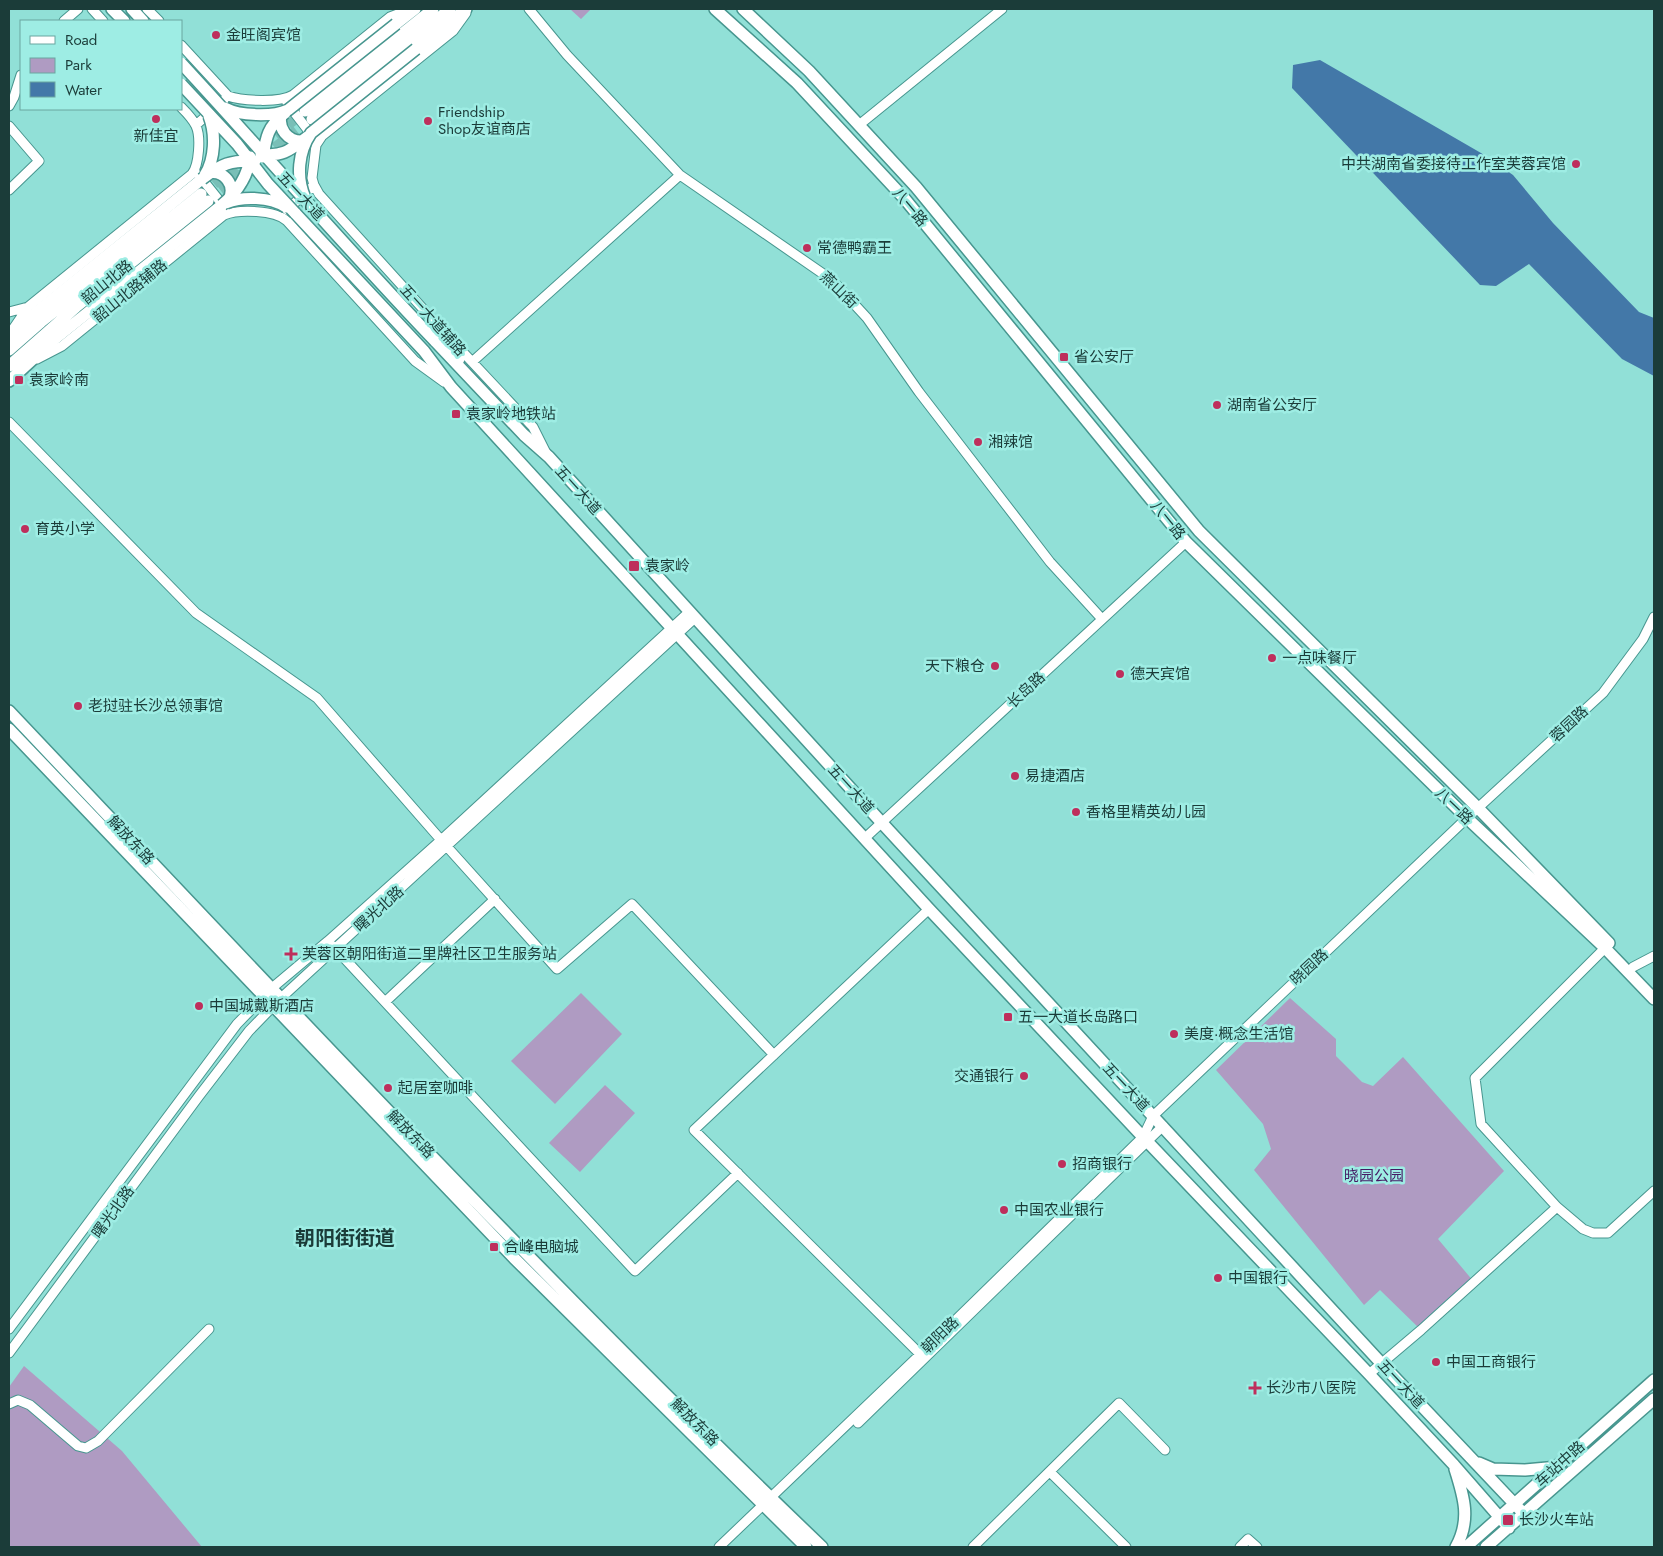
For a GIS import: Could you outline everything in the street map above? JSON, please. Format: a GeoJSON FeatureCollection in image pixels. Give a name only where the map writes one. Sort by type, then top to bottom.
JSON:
{"type":"FeatureCollection","features":[{"type":"Feature","properties":{"kind":"main road"},"geometry":{"type":"LineString","coordinates":[[112,9],[123,20]]}},
{"type":"Feature","properties":{"kind":"main road"},"geometry":{"type":"LineString","coordinates":[[132,9],[142,20]]}},
{"type":"Feature","properties":{"kind":"main road"},"geometry":{"type":"LineString","coordinates":[[222,107],[235,112],[276,114],[415,9]]}},
{"type":"Feature","properties":{"kind":"main road"},"geometry":{"type":"LineString","coordinates":[[433,9],[309,115],[450,9]]}},
{"type":"Feature","properties":{"kind":"main road"},"geometry":{"type":"LineString","coordinates":[[308,204],[301,188],[302,151],[314,138],[416,49],[468,9]]}},
{"type":"Feature","properties":{"kind":"main road","name":"八一路"},"geometry":{"type":"LineString","coordinates":[[715,9],[797,83],[904,198],[1186,542],[1467,818],[1604,948],[1654,999]]}},
{"type":"Feature","properties":{"kind":"main road","name":"八一路"},"geometry":{"type":"LineString","coordinates":[[743,9],[809,71],[916,187],[1199,531],[1478,808],[1654,989]]}},
{"type":"Feature","properties":{"kind":"main road","name":"五一大道"},"geometry":{"type":"LineString","coordinates":[[182,63],[242,129],[263,158],[276,169],[435,341],[469,367],[524,435],[549,457],[882,823],[1381,1363],[1524,1514]]}},
{"type":"Feature","properties":{"kind":"main road"},"geometry":{"type":"LineString","coordinates":[[182,85],[236,144],[250,156]]}},
{"type":"Feature","properties":{"kind":"main road"},"geometry":{"type":"LineString","coordinates":[[284,108],[281,126],[286,135],[294,140],[301,141]]}},
{"type":"Feature","properties":{"kind":"main road"},"geometry":{"type":"LineString","coordinates":[[268,184],[263,171],[265,144],[271,126],[284,108]]}},
{"type":"Feature","properties":{"kind":"main road"},"geometry":{"type":"LineString","coordinates":[[9,336],[31,311],[210,167],[213,130],[209,114]]}},
{"type":"Feature","properties":{"kind":"main road"},"geometry":{"type":"LineString","coordinates":[[227,205],[245,177],[250,156],[249,143],[242,129]]}},
{"type":"Feature","properties":{"kind":"main road"},"geometry":{"type":"LineString","coordinates":[[202,174],[224,164],[250,156],[263,158],[283,153],[301,141],[314,138]]}},
{"type":"Feature","properties":{"kind":"main road","name":"五一大道"},"geometry":{"type":"LineString","coordinates":[[250,156],[268,184],[424,351],[451,386],[929,909],[1145,1140],[1369,1374],[1454,1465],[1509,1528]]}},
{"type":"Feature","properties":{"kind":"main road"},"geometry":{"type":"LineString","coordinates":[[202,174],[218,173],[226,178],[232,191],[227,205]]}},
{"type":"Feature","properties":{"kind":"main road","name":"韶山北路"},"geometry":{"type":"LineString","coordinates":[[9,350],[42,322],[205,197],[9,366]]}},
{"type":"Feature","properties":{"kind":"main road"},"geometry":{"type":"LineString","coordinates":[[9,381],[56,338],[227,205],[236,200],[270,200],[295,213]]}},
{"type":"Feature","properties":{"kind":"main road"},"geometry":{"type":"LineString","coordinates":[[444,332],[469,367]]}},
{"type":"Feature","properties":{"kind":"main road","name":"解放东路"},"geometry":{"type":"LineString","coordinates":[[9,711],[268,992]]}},
{"type":"Feature","properties":{"kind":"main road","name":"解放东路"},"geometry":{"type":"LineString","coordinates":[[9,730],[278,1002],[514,1258],[769,1504],[822,1547]]}},
{"type":"Feature","properties":{"kind":"main road","name":"车站中路"},"geometry":{"type":"LineString","coordinates":[[1466,1547],[1654,1380]]}},
{"type":"Feature","properties":{"kind":"main road","name":"车站中路"},"geometry":{"type":"LineString","coordinates":[[1486,1547],[1654,1399]]}},
{"type":"Feature","properties":{"kind":"main road"},"geometry":{"type":"LineString","coordinates":[[1603,1426],[1612,1436]]}},
{"type":"Feature","properties":{"kind":"main road"},"geometry":{"type":"LineString","coordinates":[[1473,1460],[1493,1469],[1525,1470],[1558,1466]]}},
{"type":"Feature","properties":{"kind":"main road"},"geometry":{"type":"LineString","coordinates":[[1454,1465],[1465,1506],[1465,1523],[1456,1547]]}},
{"type":"Feature","properties":{"kind":"main road","name":"解放东路"},"geometry":{"type":"LineString","coordinates":[[769,1504],[806,1547]]}},
{"type":"Feature","properties":{"kind":"street"},"geometry":{"type":"LineString","coordinates":[[65,20],[78,9]]}},
{"type":"Feature","properties":{"kind":"street"},"geometry":{"type":"LineString","coordinates":[[92,9],[102,20]]}},
{"type":"Feature","properties":{"kind":"street"},"geometry":{"type":"LineString","coordinates":[[148,9],[158,20]]}},
{"type":"Feature","properties":{"kind":"street"},"geometry":{"type":"LineString","coordinates":[[284,108],[293,94],[390,17],[399,11],[411,9]]}},
{"type":"Feature","properties":{"kind":"street"},"geometry":{"type":"LineString","coordinates":[[314,138],[327,132],[453,31],[468,9]]}},
{"type":"Feature","properties":{"kind":"street","name":"燕山街"},"geometry":{"type":"LineString","coordinates":[[529,9],[567,55],[680,176],[832,280],[867,318],[919,392],[1050,562],[1102,620]]}},
{"type":"Feature","properties":{"kind":"street"},"geometry":{"type":"LineString","coordinates":[[859,125],[1002,9]]}},
{"type":"Feature","properties":{"kind":"street"},"geometry":{"type":"LineString","coordinates":[[182,46],[228,96],[284,108],[314,138],[312,178],[314,185],[280,216]]}},
{"type":"Feature","properties":{"kind":"street"},"geometry":{"type":"LineString","coordinates":[[9,106],[20,77]]}},
{"type":"Feature","properties":{"kind":"street"},"geometry":{"type":"LineString","coordinates":[[196,125],[228,96]]}},
{"type":"Feature","properties":{"kind":"street"},"geometry":{"type":"LineString","coordinates":[[182,108],[196,125],[198,160],[202,174],[227,205],[239,212],[264,213],[280,216],[287,221],[415,360],[451,386]]}},
{"type":"Feature","properties":{"kind":"street"},"geometry":{"type":"LineString","coordinates":[[9,126],[39,161],[9,190]]}},
{"type":"Feature","properties":{"kind":"street"},"geometry":{"type":"LineString","coordinates":[[469,367],[680,176]]}},
{"type":"Feature","properties":{"kind":"street","name":"五一大道辅路"},"geometry":{"type":"LineString","coordinates":[[314,185],[319,194],[444,332]]}},
{"type":"Feature","properties":{"kind":"street","name":"韶山北路辅路"},"geometry":{"type":"LineString","coordinates":[[28,364],[62,346],[220,218],[227,205]]}},
{"type":"Feature","properties":{"kind":"street"},"geometry":{"type":"LineString","coordinates":[[9,312],[31,311]]}},
{"type":"Feature","properties":{"kind":"street"},"geometry":{"type":"LineString","coordinates":[[9,422],[196,613],[317,698],[557,969],[632,904],[774,1055]]}},
{"type":"Feature","properties":{"kind":"street","name":"长岛路"},"geometry":{"type":"LineString","coordinates":[[865,838],[1186,542]]}},
{"type":"Feature","properties":{"kind":"street","name":"曙光北路"},"geometry":{"type":"LineString","coordinates":[[9,1353],[249,1031],[444,843],[692,615]]}},
{"type":"Feature","properties":{"kind":"street","name":"蓉园路"},"geometry":{"type":"LineString","coordinates":[[1467,818],[1603,693],[1643,639],[1654,617]]}},
{"type":"Feature","properties":{"kind":"street","name":"晓园路"},"geometry":{"type":"LineString","coordinates":[[1153,1116],[1467,818]]}},
{"type":"Feature","properties":{"kind":"street","name":"曙光北路"},"geometry":{"type":"LineString","coordinates":[[9,1330],[237,1024],[268,992],[444,843]]}},
{"type":"Feature","properties":{"kind":"street"},"geometry":{"type":"LineString","coordinates":[[385,1002],[495,899]]}},
{"type":"Feature","properties":{"kind":"street"},"geometry":{"type":"LineString","coordinates":[[920,1354],[694,1130],[929,909]]}},
{"type":"Feature","properties":{"kind":"street"},"geometry":{"type":"LineString","coordinates":[[328,940],[635,1271],[738,1174]]}},
{"type":"Feature","properties":{"kind":"street"},"geometry":{"type":"LineString","coordinates":[[1604,948],[1474,1078],[1481,1124],[1557,1207],[1583,1230],[1601,1234],[1608,1233],[1654,1191]]}},
{"type":"Feature","properties":{"kind":"street"},"geometry":{"type":"LineString","coordinates":[[1633,967],[1654,956]]}},
{"type":"Feature","properties":{"kind":"street","name":"朝阳路"},"geometry":{"type":"LineString","coordinates":[[719,1547],[769,1504],[924,1359],[1145,1140],[1153,1116]]}},
{"type":"Feature","properties":{"kind":"street","name":"朝阳路"},"geometry":{"type":"LineString","coordinates":[[727,1547],[920,1354],[1145,1140],[1163,1126]]}},
{"type":"Feature","properties":{"kind":"street"},"geometry":{"type":"LineString","coordinates":[[1369,1374],[1421,1330],[1557,1207]]}},
{"type":"Feature","properties":{"kind":"street"},"geometry":{"type":"LineString","coordinates":[[9,1404],[18,1400],[30,1405],[78,1446],[86,1448],[98,1441],[209,1329]]}},
{"type":"Feature","properties":{"kind":"street"},"geometry":{"type":"LineString","coordinates":[[973,1547],[1119,1403],[1164,1450]]}},
{"type":"Feature","properties":{"kind":"street"},"geometry":{"type":"LineString","coordinates":[[1050,1472],[1126,1547]]}},
{"type":"Feature","properties":{"kind":"street"},"geometry":{"type":"LineString","coordinates":[[1240,1547],[1248,1539],[1257,1547]]}},
{"type":"Feature","properties":{"kind":"green space"},"geometry":{"type":"Polygon","coordinates":[[[570,9],[591,9],[581,19],[570,9]]]}},
{"type":"Feature","properties":{"kind":"green space"},"geometry":{"type":"Polygon","coordinates":[[[581,993],[622,1034],[555,1104],[511,1061],[581,993]]]}},
{"type":"Feature","properties":{"kind":"green space","name":"晓园公园"},"geometry":{"type":"Polygon","coordinates":[[[1290,998],[1336,1039],[1336,1056],[1362,1082],[1373,1086],[1403,1057],[1504,1171],[1438,1239],[1474,1282],[1421,1330],[1380,1290],[1364,1305],[1254,1170],[1271,1149],[1263,1124],[1216,1070],[1290,998]]]}},
{"type":"Feature","properties":{"kind":"green space"},"geometry":{"type":"Polygon","coordinates":[[[605,1085],[635,1113],[580,1172],[549,1143],[605,1085]]]}},
{"type":"Feature","properties":{"kind":"green space"},"geometry":{"type":"Polygon","coordinates":[[[24,1366],[122,1451],[202,1547],[9,1547],[9,1387],[24,1366]]]}},
{"type":"Feature","properties":{"kind":"water"},"geometry":{"type":"Polygon","coordinates":[[[1320,60],[1481,153],[1513,175],[1553,223],[1639,312],[1654,318],[1654,376],[1622,359],[1529,264],[1496,286],[1480,285],[1292,88],[1293,65],[1320,60]]]}},
{"type":"Feature","properties":{"kind":"tunnel"},"geometry":{"type":"LineString","coordinates":[[262,145],[305,111]]}},
{"type":"Feature","properties":{"kind":"tunnel"},"geometry":{"type":"LineString","coordinates":[[262,158],[312,119]]}},
{"type":"Feature","properties":{"kind":"tunnel"},"geometry":{"type":"LineString","coordinates":[[201,194],[245,158]]}},
{"type":"Feature","properties":{"kind":"tunnel"},"geometry":{"type":"LineString","coordinates":[[208,201],[250,168]]}},
{"type":"Feature","properties":{"kind":"place","name":"金旺阁宾馆"},"geometry":{"type":"Point","coordinates":[216,35]}},
{"type":"Feature","properties":{"kind":"place","name":"新佳宜"},"geometry":{"type":"Point","coordinates":[156,119]}},
{"type":"Feature","properties":{"kind":"place","name":"Friendship Shop友谊商店"},"geometry":{"type":"Point","coordinates":[428,121]}},
{"type":"Feature","properties":{"kind":"place","name":"中共湖南省委接待工作室芙蓉宾馆"},"geometry":{"type":"Point","coordinates":[1576,164]}},
{"type":"Feature","properties":{"kind":"place","name":"常德鸭霸王"},"geometry":{"type":"Point","coordinates":[807,248]}},
{"type":"Feature","properties":{"kind":"place","name":"省公安厅"},"geometry":{"type":"Point","coordinates":[1064,357]}},
{"type":"Feature","properties":{"kind":"place","name":"袁家岭南"},"geometry":{"type":"Point","coordinates":[19,380]}},
{"type":"Feature","properties":{"kind":"place","name":"湖南省公安厅"},"geometry":{"type":"Point","coordinates":[1217,405]}},
{"type":"Feature","properties":{"kind":"place","name":"袁家岭地铁站"},"geometry":{"type":"Point","coordinates":[456,414]}},
{"type":"Feature","properties":{"kind":"place","name":"湘辣馆"},"geometry":{"type":"Point","coordinates":[978,442]}},
{"type":"Feature","properties":{"kind":"place","name":"育英小学"},"geometry":{"type":"Point","coordinates":[25,529]}},
{"type":"Feature","properties":{"kind":"place","name":"袁家岭"},"geometry":{"type":"Point","coordinates":[634,566]}},
{"type":"Feature","properties":{"kind":"place","name":"一点味餐厅"},"geometry":{"type":"Point","coordinates":[1272,658]}},
{"type":"Feature","properties":{"kind":"place","name":"天下粮仓"},"geometry":{"type":"Point","coordinates":[995,666]}},
{"type":"Feature","properties":{"kind":"place","name":"德天宾馆"},"geometry":{"type":"Point","coordinates":[1120,674]}},
{"type":"Feature","properties":{"kind":"place","name":"老挝驻长沙总领事馆"},"geometry":{"type":"Point","coordinates":[78,706]}},
{"type":"Feature","properties":{"kind":"place","name":"易捷酒店"},"geometry":{"type":"Point","coordinates":[1015,776]}},
{"type":"Feature","properties":{"kind":"place","name":"香格里精英幼儿园"},"geometry":{"type":"Point","coordinates":[1076,812]}},
{"type":"Feature","properties":{"kind":"place","name":"芙蓉区朝阳街道二里牌社区卫生服务站"},"geometry":{"type":"Point","coordinates":[291,954]}},
{"type":"Feature","properties":{"kind":"place","name":"中国城戴斯酒店"},"geometry":{"type":"Point","coordinates":[199,1006]}},
{"type":"Feature","properties":{"kind":"place","name":"五一大道长岛路口"},"geometry":{"type":"Point","coordinates":[1008,1017]}},
{"type":"Feature","properties":{"kind":"place","name":"美度·概念生活馆"},"geometry":{"type":"Point","coordinates":[1174,1034]}},
{"type":"Feature","properties":{"kind":"place","name":"交通银行"},"geometry":{"type":"Point","coordinates":[1024,1076]}},
{"type":"Feature","properties":{"kind":"place","name":"起居室咖啡"},"geometry":{"type":"Point","coordinates":[388,1088]}},
{"type":"Feature","properties":{"kind":"place","name":"招商银行"},"geometry":{"type":"Point","coordinates":[1062,1164]}},
{"type":"Feature","properties":{"kind":"place","name":"中国农业银行"},"geometry":{"type":"Point","coordinates":[1004,1210]}},
{"type":"Feature","properties":{"kind":"place","name":"合峰电脑城"},"geometry":{"type":"Point","coordinates":[494,1247]}},
{"type":"Feature","properties":{"kind":"place","name":"中国银行"},"geometry":{"type":"Point","coordinates":[1218,1278]}},
{"type":"Feature","properties":{"kind":"place","name":"中国工商银行"},"geometry":{"type":"Point","coordinates":[1436,1362]}},
{"type":"Feature","properties":{"kind":"place","name":"长沙市八医院"},"geometry":{"type":"Point","coordinates":[1255,1388]}},
{"type":"Feature","properties":{"kind":"place","name":"长沙火车站"},"geometry":{"type":"Point","coordinates":[1508,1520]}},
{"type":"Feature","properties":{"kind":"district","name":"朝阳街街道"},"geometry":{"type":"Point","coordinates":[345,1238]}}]}
